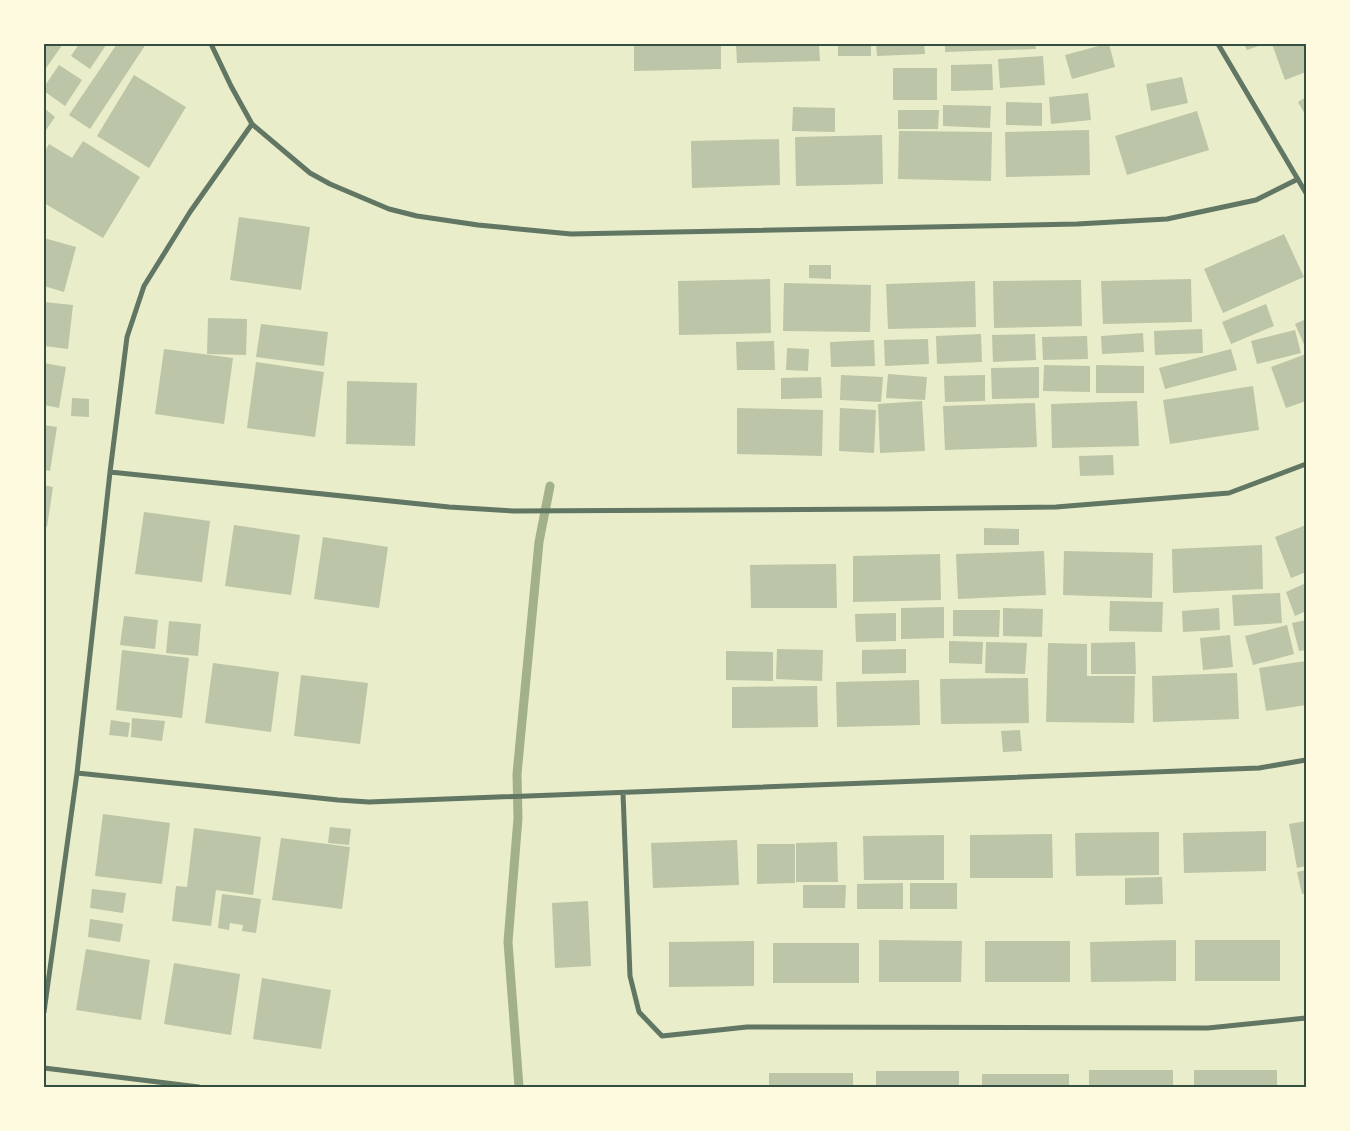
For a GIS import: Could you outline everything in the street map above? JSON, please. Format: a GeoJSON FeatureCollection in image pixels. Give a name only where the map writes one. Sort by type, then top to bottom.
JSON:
{"type":"FeatureCollection","features":[{"type":"Feature","properties":{"kind":"street"},"geometry":{"type":"LineString","coordinates":[[211,44],[252,124],[310,173],[330,184],[389,208],[417,216],[478,225],[571,234],[1047,224],[1167,219],[1256,200],[1298,180]]}},
{"type":"Feature","properties":{"kind":"street"},"geometry":{"type":"LineString","coordinates":[[1218,44],[1306,192]]}},
{"type":"Feature","properties":{"kind":"street"},"geometry":{"type":"LineString","coordinates":[[44,1012],[77,773],[110,472],[127,337],[144,286],[190,212],[252,124]]}},
{"type":"Feature","properties":{"kind":"street"},"geometry":{"type":"LineString","coordinates":[[110,472],[449,507],[514,511],[559,511],[1056,507],[1229,493],[1306,464]]}},
{"type":"Feature","properties":{"kind":"street"},"geometry":{"type":"LineString","coordinates":[[77,773],[368,802],[1259,768],[1306,760]]}},
{"type":"Feature","properties":{"kind":"street"},"geometry":{"type":"LineString","coordinates":[[623,793],[630,976],[639,1012],[662,1036],[747,1027],[1208,1028],[1306,1018]]}},
{"type":"Feature","properties":{"kind":"street"},"geometry":{"type":"LineString","coordinates":[[44,1068],[199,1087]]}},
{"type":"Feature","properties":{"kind":"building"},"geometry":{"type":"Polygon","coordinates":[[[44,44],[63,44],[44,71],[44,44]]]}},
{"type":"Feature","properties":{"kind":"building"},"geometry":{"type":"Polygon","coordinates":[[[79,44],[106,45],[90,69],[71,56],[79,44]]]}},
{"type":"Feature","properties":{"kind":"building"},"geometry":{"type":"Polygon","coordinates":[[[117,44],[146,44],[90,129],[69,115],[117,44]]]}},
{"type":"Feature","properties":{"kind":"building"},"geometry":{"type":"Polygon","coordinates":[[[634,44],[721,44],[721,69],[634,71],[634,44]]]}},
{"type":"Feature","properties":{"kind":"building"},"geometry":{"type":"Polygon","coordinates":[[[736,44],[819,44],[820,61],[737,63],[736,44]]]}},
{"type":"Feature","properties":{"kind":"building"},"geometry":{"type":"Polygon","coordinates":[[[838,44],[871,44],[871,56],[838,56],[838,44]]]}},
{"type":"Feature","properties":{"kind":"building"},"geometry":{"type":"Polygon","coordinates":[[[876,44],[924,44],[925,54],[877,56],[876,44]]]}},
{"type":"Feature","properties":{"kind":"building"},"geometry":{"type":"Polygon","coordinates":[[[945,44],[1035,44],[1036,49],[945,52],[945,44]]]}},
{"type":"Feature","properties":{"kind":"building"},"geometry":{"type":"Polygon","coordinates":[[[1109,44],[1115,67],[1072,79],[1065,55],[1109,44]]]}},
{"type":"Feature","properties":{"kind":"building"},"geometry":{"type":"Polygon","coordinates":[[[1244,44],[1264,44],[1247,50],[1244,44]]]}},
{"type":"Feature","properties":{"kind":"building"},"geometry":{"type":"Polygon","coordinates":[[[1272,44],[1306,44],[1306,72],[1285,80],[1272,44]]]}},
{"type":"Feature","properties":{"kind":"building"},"geometry":{"type":"Polygon","coordinates":[[[1043,56],[1045,85],[1000,88],[998,59],[1043,56]]]}},
{"type":"Feature","properties":{"kind":"building"},"geometry":{"type":"Polygon","coordinates":[[[992,64],[993,90],[951,91],[951,65],[992,64]]]}},
{"type":"Feature","properties":{"kind":"building"},"geometry":{"type":"Polygon","coordinates":[[[59,65],[82,80],[65,106],[44,91],[44,87],[59,65]]]}},
{"type":"Feature","properties":{"kind":"building"},"geometry":{"type":"Polygon","coordinates":[[[893,68],[937,68],[937,100],[893,100],[893,68]]]}},
{"type":"Feature","properties":{"kind":"building"},"geometry":{"type":"Polygon","coordinates":[[[134,75],[186,107],[149,168],[97,136],[134,75]]]}},
{"type":"Feature","properties":{"kind":"building"},"geometry":{"type":"Polygon","coordinates":[[[1182,77],[1188,103],[1151,111],[1146,84],[1182,77]]]}},
{"type":"Feature","properties":{"kind":"building"},"geometry":{"type":"Polygon","coordinates":[[[1088,93],[1091,120],[1051,124],[1049,97],[1088,93]]]}},
{"type":"Feature","properties":{"kind":"building"},"geometry":{"type":"Polygon","coordinates":[[[1306,97],[1306,116],[1298,102],[1306,97]]]}},
{"type":"Feature","properties":{"kind":"building"},"geometry":{"type":"Polygon","coordinates":[[[1006,102],[1042,103],[1042,126],[1006,125],[1006,102]]]}},
{"type":"Feature","properties":{"kind":"building"},"geometry":{"type":"Polygon","coordinates":[[[943,105],[991,106],[990,128],[943,126],[943,105]]]}},
{"type":"Feature","properties":{"kind":"building"},"geometry":{"type":"Polygon","coordinates":[[[793,107],[835,108],[835,132],[792,131],[793,107]]]}},
{"type":"Feature","properties":{"kind":"building"},"geometry":{"type":"Polygon","coordinates":[[[44,108],[55,117],[44,133],[44,108]]]}},
{"type":"Feature","properties":{"kind":"building"},"geometry":{"type":"Polygon","coordinates":[[[898,110],[939,110],[938,129],[898,129],[898,110]]]}},
{"type":"Feature","properties":{"kind":"building"},"geometry":{"type":"Polygon","coordinates":[[[1197,111],[1209,150],[1127,175],[1115,136],[1197,111]]]}},
{"type":"Feature","properties":{"kind":"building"},"geometry":{"type":"Polygon","coordinates":[[[1089,130],[1090,175],[1006,177],[1005,132],[1089,130]]]}},
{"type":"Feature","properties":{"kind":"building"},"geometry":{"type":"Polygon","coordinates":[[[899,131],[992,132],[991,181],[898,179],[899,131]]]}},
{"type":"Feature","properties":{"kind":"building"},"geometry":{"type":"Polygon","coordinates":[[[882,135],[883,184],[796,186],[795,137],[882,135]]]}},
{"type":"Feature","properties":{"kind":"building"},"geometry":{"type":"Polygon","coordinates":[[[779,139],[780,185],[692,188],[691,141],[779,139]]]}},
{"type":"Feature","properties":{"kind":"building"},"geometry":{"type":"Polygon","coordinates":[[[83,141],[140,177],[103,238],[44,203],[44,153],[49,144],[72,158],[83,141]]]}},
{"type":"Feature","properties":{"kind":"building"},"geometry":{"type":"Polygon","coordinates":[[[239,217],[310,227],[301,290],[230,280],[239,217]]]}},
{"type":"Feature","properties":{"kind":"building"},"geometry":{"type":"Polygon","coordinates":[[[1284,234],[1304,277],[1223,313],[1204,269],[1284,234]]]}},
{"type":"Feature","properties":{"kind":"building"},"geometry":{"type":"Polygon","coordinates":[[[44,238],[76,247],[64,292],[44,286],[44,238]]]}},
{"type":"Feature","properties":{"kind":"building"},"geometry":{"type":"Polygon","coordinates":[[[809,265],[831,265],[831,279],[809,278],[809,265]]]}},
{"type":"Feature","properties":{"kind":"building"},"geometry":{"type":"Polygon","coordinates":[[[770,279],[771,333],[679,335],[678,281],[770,279]]]}},
{"type":"Feature","properties":{"kind":"building"},"geometry":{"type":"Polygon","coordinates":[[[1191,279],[1192,322],[1103,324],[1101,281],[1191,279]]]}},
{"type":"Feature","properties":{"kind":"building"},"geometry":{"type":"Polygon","coordinates":[[[1081,280],[1082,326],[994,328],[993,281],[1081,280]]]}},
{"type":"Feature","properties":{"kind":"building"},"geometry":{"type":"Polygon","coordinates":[[[975,281],[976,327],[888,329],[886,284],[975,281]]]}},
{"type":"Feature","properties":{"kind":"building"},"geometry":{"type":"Polygon","coordinates":[[[784,283],[871,285],[870,332],[783,331],[784,283]]]}},
{"type":"Feature","properties":{"kind":"building"},"geometry":{"type":"Polygon","coordinates":[[[44,302],[73,305],[68,349],[44,346],[44,302]]]}},
{"type":"Feature","properties":{"kind":"building"},"geometry":{"type":"Polygon","coordinates":[[[1266,304],[1274,326],[1231,344],[1222,322],[1266,304]]]}},
{"type":"Feature","properties":{"kind":"building"},"geometry":{"type":"Polygon","coordinates":[[[208,318],[247,319],[246,355],[207,354],[208,318]]]}},
{"type":"Feature","properties":{"kind":"building"},"geometry":{"type":"Polygon","coordinates":[[[1306,319],[1306,349],[1295,324],[1306,319]]]}},
{"type":"Feature","properties":{"kind":"building"},"geometry":{"type":"Polygon","coordinates":[[[261,324],[328,332],[324,366],[256,357],[261,324]]]}},
{"type":"Feature","properties":{"kind":"building"},"geometry":{"type":"Polygon","coordinates":[[[1202,329],[1203,353],[1155,355],[1154,331],[1202,329]]]}},
{"type":"Feature","properties":{"kind":"building"},"geometry":{"type":"Polygon","coordinates":[[[1295,330],[1301,353],[1257,364],[1251,341],[1295,330]]]}},
{"type":"Feature","properties":{"kind":"building"},"geometry":{"type":"Polygon","coordinates":[[[1143,333],[1144,352],[1102,354],[1101,336],[1143,333]]]}},
{"type":"Feature","properties":{"kind":"building"},"geometry":{"type":"Polygon","coordinates":[[[981,334],[982,362],[937,364],[936,336],[981,334]]]}},
{"type":"Feature","properties":{"kind":"building"},"geometry":{"type":"Polygon","coordinates":[[[1035,334],[1036,360],[993,362],[992,335],[1035,334]]]}},
{"type":"Feature","properties":{"kind":"building"},"geometry":{"type":"Polygon","coordinates":[[[1087,336],[1088,359],[1043,360],[1042,337],[1087,336]]]}},
{"type":"Feature","properties":{"kind":"building"},"geometry":{"type":"Polygon","coordinates":[[[928,339],[929,364],[885,366],[884,340],[928,339]]]}},
{"type":"Feature","properties":{"kind":"building"},"geometry":{"type":"Polygon","coordinates":[[[874,340],[875,366],[831,367],[830,342],[874,340]]]}},
{"type":"Feature","properties":{"kind":"building"},"geometry":{"type":"Polygon","coordinates":[[[774,341],[775,370],[737,370],[736,342],[774,341]]]}},
{"type":"Feature","properties":{"kind":"building"},"geometry":{"type":"Polygon","coordinates":[[[787,348],[809,349],[808,371],[786,370],[787,348]]]}},
{"type":"Feature","properties":{"kind":"building"},"geometry":{"type":"Polygon","coordinates":[[[164,349],[233,358],[224,424],[155,414],[164,349]]]}},
{"type":"Feature","properties":{"kind":"building"},"geometry":{"type":"Polygon","coordinates":[[[1231,349],[1237,370],[1165,389],[1159,368],[1231,349]]]}},
{"type":"Feature","properties":{"kind":"building"},"geometry":{"type":"Polygon","coordinates":[[[1306,354],[1306,401],[1286,408],[1271,367],[1306,354]]]}},
{"type":"Feature","properties":{"kind":"building"},"geometry":{"type":"Polygon","coordinates":[[[256,362],[324,372],[315,437],[247,428],[256,362]]]}},
{"type":"Feature","properties":{"kind":"building"},"geometry":{"type":"Polygon","coordinates":[[[44,363],[66,367],[59,408],[44,405],[44,363]]]}},
{"type":"Feature","properties":{"kind":"building"},"geometry":{"type":"Polygon","coordinates":[[[1044,365],[1090,366],[1090,392],[1043,391],[1044,365]]]}},
{"type":"Feature","properties":{"kind":"building"},"geometry":{"type":"Polygon","coordinates":[[[1096,365],[1144,366],[1144,393],[1096,393],[1096,365]]]}},
{"type":"Feature","properties":{"kind":"building"},"geometry":{"type":"Polygon","coordinates":[[[1039,367],[1039,398],[992,399],[991,368],[1039,367]]]}},
{"type":"Feature","properties":{"kind":"building"},"geometry":{"type":"Polygon","coordinates":[[[888,374],[927,377],[925,400],[886,398],[888,374]]]}},
{"type":"Feature","properties":{"kind":"building"},"geometry":{"type":"Polygon","coordinates":[[[841,375],[883,377],[881,402],[840,400],[841,375]]]}},
{"type":"Feature","properties":{"kind":"building"},"geometry":{"type":"Polygon","coordinates":[[[985,375],[985,401],[945,402],[944,376],[985,375]]]}},
{"type":"Feature","properties":{"kind":"building"},"geometry":{"type":"Polygon","coordinates":[[[821,377],[822,398],[781,399],[781,378],[821,377]]]}},
{"type":"Feature","properties":{"kind":"building"},"geometry":{"type":"Polygon","coordinates":[[[347,381],[417,383],[415,446],[346,444],[347,381]]]}},
{"type":"Feature","properties":{"kind":"building"},"geometry":{"type":"Polygon","coordinates":[[[1253,386],[1259,430],[1170,444],[1163,400],[1253,386]]]}},
{"type":"Feature","properties":{"kind":"building"},"geometry":{"type":"Polygon","coordinates":[[[72,398],[89,399],[89,417],[71,416],[72,398]]]}},
{"type":"Feature","properties":{"kind":"building"},"geometry":{"type":"Polygon","coordinates":[[[922,401],[925,451],[880,453],[878,404],[922,401]]]}},
{"type":"Feature","properties":{"kind":"building"},"geometry":{"type":"Polygon","coordinates":[[[1137,401],[1139,446],[1052,448],[1051,404],[1137,401]]]}},
{"type":"Feature","properties":{"kind":"building"},"geometry":{"type":"Polygon","coordinates":[[[1035,403],[1037,447],[945,450],[943,406],[1035,403]]]}},
{"type":"Feature","properties":{"kind":"building"},"geometry":{"type":"Polygon","coordinates":[[[737,408],[823,410],[822,456],[737,454],[737,408]]]}},
{"type":"Feature","properties":{"kind":"building"},"geometry":{"type":"Polygon","coordinates":[[[840,408],[876,410],[874,453],[839,451],[840,408]]]}},
{"type":"Feature","properties":{"kind":"building"},"geometry":{"type":"Polygon","coordinates":[[[44,425],[57,427],[50,471],[44,470],[44,425]]]}},
{"type":"Feature","properties":{"kind":"building"},"geometry":{"type":"Polygon","coordinates":[[[1113,455],[1114,475],[1080,476],[1079,456],[1113,455]]]}},
{"type":"Feature","properties":{"kind":"building"},"geometry":{"type":"Polygon","coordinates":[[[44,485],[53,487],[47,527],[44,527],[44,485]]]}},
{"type":"Feature","properties":{"kind":"building"},"geometry":{"type":"Polygon","coordinates":[[[144,512],[210,521],[202,582],[135,574],[144,512]]]}},
{"type":"Feature","properties":{"kind":"building"},"geometry":{"type":"Polygon","coordinates":[[[234,525],[300,535],[291,595],[225,586],[234,525]]]}},
{"type":"Feature","properties":{"kind":"building"},"geometry":{"type":"Polygon","coordinates":[[[1306,525],[1306,572],[1291,578],[1275,537],[1306,525]]]}},
{"type":"Feature","properties":{"kind":"building"},"geometry":{"type":"Polygon","coordinates":[[[984,528],[1019,529],[1019,545],[984,545],[984,528]]]}},
{"type":"Feature","properties":{"kind":"building"},"geometry":{"type":"Polygon","coordinates":[[[323,537],[388,547],[379,608],[314,599],[323,537]]]}},
{"type":"Feature","properties":{"kind":"building"},"geometry":{"type":"Polygon","coordinates":[[[1262,545],[1263,589],[1173,593],[1172,549],[1262,545]]]}},
{"type":"Feature","properties":{"kind":"building"},"geometry":{"type":"Polygon","coordinates":[[[1044,551],[1046,595],[958,599],[956,554],[1044,551]]]}},
{"type":"Feature","properties":{"kind":"building"},"geometry":{"type":"Polygon","coordinates":[[[1064,551],[1153,553],[1152,598],[1063,595],[1064,551]]]}},
{"type":"Feature","properties":{"kind":"building"},"geometry":{"type":"Polygon","coordinates":[[[940,554],[941,600],[853,602],[853,556],[940,554]]]}},
{"type":"Feature","properties":{"kind":"building"},"geometry":{"type":"Polygon","coordinates":[[[836,564],[837,608],[751,608],[750,565],[836,564]]]}},
{"type":"Feature","properties":{"kind":"building"},"geometry":{"type":"Polygon","coordinates":[[[1306,583],[1306,611],[1295,616],[1286,592],[1306,583]]]}},
{"type":"Feature","properties":{"kind":"building"},"geometry":{"type":"Polygon","coordinates":[[[1280,593],[1282,623],[1234,626],[1232,595],[1280,593]]]}},
{"type":"Feature","properties":{"kind":"building"},"geometry":{"type":"Polygon","coordinates":[[[1110,601],[1163,602],[1162,632],[1109,631],[1110,601]]]}},
{"type":"Feature","properties":{"kind":"building"},"geometry":{"type":"Polygon","coordinates":[[[944,607],[944,638],[901,639],[901,608],[944,607]]]}},
{"type":"Feature","properties":{"kind":"building"},"geometry":{"type":"Polygon","coordinates":[[[1003,608],[1043,609],[1042,637],[1003,636],[1003,608]]]}},
{"type":"Feature","properties":{"kind":"building"},"geometry":{"type":"Polygon","coordinates":[[[1219,608],[1220,630],[1183,632],[1182,611],[1219,608]]]}},
{"type":"Feature","properties":{"kind":"building"},"geometry":{"type":"Polygon","coordinates":[[[953,610],[1000,610],[999,637],[953,636],[953,610]]]}},
{"type":"Feature","properties":{"kind":"building"},"geometry":{"type":"Polygon","coordinates":[[[896,613],[896,641],[856,642],[855,614],[896,613]]]}},
{"type":"Feature","properties":{"kind":"building"},"geometry":{"type":"Polygon","coordinates":[[[124,616],[158,620],[155,649],[120,645],[124,616]]]}},
{"type":"Feature","properties":{"kind":"building"},"geometry":{"type":"Polygon","coordinates":[[[1306,620],[1306,650],[1299,651],[1292,623],[1306,620]]]}},
{"type":"Feature","properties":{"kind":"building"},"geometry":{"type":"Polygon","coordinates":[[[169,621],[201,624],[198,656],[166,653],[169,621]]]}},
{"type":"Feature","properties":{"kind":"building"},"geometry":{"type":"Polygon","coordinates":[[[1287,625],[1294,654],[1253,665],[1245,636],[1287,625]]]}},
{"type":"Feature","properties":{"kind":"building"},"geometry":{"type":"Polygon","coordinates":[[[1230,635],[1233,667],[1203,670],[1200,638],[1230,635]]]}},
{"type":"Feature","properties":{"kind":"building"},"geometry":{"type":"Polygon","coordinates":[[[949,641],[983,642],[982,664],[949,663],[949,641]]]}},
{"type":"Feature","properties":{"kind":"building"},"geometry":{"type":"Polygon","coordinates":[[[986,642],[1027,643],[1025,674],[985,673],[986,642]]]}},
{"type":"Feature","properties":{"kind":"building"},"geometry":{"type":"Polygon","coordinates":[[[1135,642],[1136,674],[1091,674],[1091,643],[1135,642]]]}},
{"type":"Feature","properties":{"kind":"building"},"geometry":{"type":"Polygon","coordinates":[[[1048,643],[1087,644],[1087,676],[1135,676],[1134,723],[1046,722],[1048,643]]]}},
{"type":"Feature","properties":{"kind":"building"},"geometry":{"type":"Polygon","coordinates":[[[777,649],[823,650],[822,681],[776,679],[777,649]]]}},
{"type":"Feature","properties":{"kind":"building"},"geometry":{"type":"Polygon","coordinates":[[[906,649],[906,673],[862,674],[862,650],[906,649]]]}},
{"type":"Feature","properties":{"kind":"building"},"geometry":{"type":"Polygon","coordinates":[[[122,650],[189,658],[182,718],[116,710],[122,650]]]}},
{"type":"Feature","properties":{"kind":"building"},"geometry":{"type":"Polygon","coordinates":[[[726,651],[773,652],[773,681],[726,680],[726,651]]]}},
{"type":"Feature","properties":{"kind":"building"},"geometry":{"type":"Polygon","coordinates":[[[1306,661],[1306,705],[1266,711],[1259,668],[1306,661]]]}},
{"type":"Feature","properties":{"kind":"building"},"geometry":{"type":"Polygon","coordinates":[[[213,663],[279,672],[271,732],[205,723],[213,663]]]}},
{"type":"Feature","properties":{"kind":"building"},"geometry":{"type":"Polygon","coordinates":[[[1237,673],[1239,719],[1153,722],[1152,676],[1237,673]]]}},
{"type":"Feature","properties":{"kind":"building"},"geometry":{"type":"Polygon","coordinates":[[[301,675],[368,683],[360,744],[294,736],[301,675]]]}},
{"type":"Feature","properties":{"kind":"building"},"geometry":{"type":"Polygon","coordinates":[[[1028,678],[1029,723],[941,724],[940,679],[1028,678]]]}},
{"type":"Feature","properties":{"kind":"building"},"geometry":{"type":"Polygon","coordinates":[[[919,680],[920,725],[837,727],[836,682],[919,680]]]}},
{"type":"Feature","properties":{"kind":"building"},"geometry":{"type":"Polygon","coordinates":[[[817,686],[818,727],[732,728],[732,687],[817,686]]]}},
{"type":"Feature","properties":{"kind":"building"},"geometry":{"type":"Polygon","coordinates":[[[132,718],[165,721],[162,741],[131,737],[132,718]]]}},
{"type":"Feature","properties":{"kind":"building"},"geometry":{"type":"Polygon","coordinates":[[[111,720],[130,723],[128,737],[109,735],[111,720]]]}},
{"type":"Feature","properties":{"kind":"building"},"geometry":{"type":"Polygon","coordinates":[[[1020,730],[1022,751],[1003,752],[1001,731],[1020,730]]]}},
{"type":"Feature","properties":{"kind":"building"},"geometry":{"type":"Polygon","coordinates":[[[103,814],[170,823],[162,884],[95,876],[103,814]]]}},
{"type":"Feature","properties":{"kind":"building"},"geometry":{"type":"Polygon","coordinates":[[[1306,821],[1306,866],[1297,868],[1289,824],[1306,821]]]}},
{"type":"Feature","properties":{"kind":"building"},"geometry":{"type":"Polygon","coordinates":[[[330,827],[351,829],[349,845],[328,843],[330,827]]]}},
{"type":"Feature","properties":{"kind":"building"},"geometry":{"type":"Polygon","coordinates":[[[194,828],[261,837],[253,895],[216,890],[211,926],[172,921],[176,886],[187,887],[194,828]]]}},
{"type":"Feature","properties":{"kind":"building"},"geometry":{"type":"Polygon","coordinates":[[[1266,831],[1266,871],[1184,873],[1183,833],[1266,831]]]}},
{"type":"Feature","properties":{"kind":"building"},"geometry":{"type":"Polygon","coordinates":[[[1159,832],[1159,875],[1076,876],[1075,833],[1159,832]]]}},
{"type":"Feature","properties":{"kind":"building"},"geometry":{"type":"Polygon","coordinates":[[[1052,834],[1053,878],[970,878],[970,835],[1052,834]]]}},
{"type":"Feature","properties":{"kind":"building"},"geometry":{"type":"Polygon","coordinates":[[[944,835],[944,880],[864,880],[863,836],[944,835]]]}},
{"type":"Feature","properties":{"kind":"building"},"geometry":{"type":"Polygon","coordinates":[[[281,838],[350,847],[342,909],[272,900],[281,838]]]}},
{"type":"Feature","properties":{"kind":"building"},"geometry":{"type":"Polygon","coordinates":[[[737,840],[739,885],[653,888],[651,843],[737,840]]]}},
{"type":"Feature","properties":{"kind":"building"},"geometry":{"type":"Polygon","coordinates":[[[837,842],[838,882],[796,882],[796,843],[837,842]]]}},
{"type":"Feature","properties":{"kind":"building"},"geometry":{"type":"Polygon","coordinates":[[[757,844],[795,844],[795,883],[757,884],[757,844]]]}},
{"type":"Feature","properties":{"kind":"building"},"geometry":{"type":"Polygon","coordinates":[[[1306,870],[1306,893],[1302,894],[1297,872],[1306,870]]]}},
{"type":"Feature","properties":{"kind":"building"},"geometry":{"type":"Polygon","coordinates":[[[1162,877],[1163,904],[1125,905],[1125,878],[1162,877]]]}},
{"type":"Feature","properties":{"kind":"building"},"geometry":{"type":"Polygon","coordinates":[[[903,883],[903,909],[857,909],[857,884],[903,883]]]}},
{"type":"Feature","properties":{"kind":"building"},"geometry":{"type":"Polygon","coordinates":[[[910,883],[957,883],[957,909],[910,909],[910,883]]]}},
{"type":"Feature","properties":{"kind":"building"},"geometry":{"type":"Polygon","coordinates":[[[803,885],[846,885],[845,908],[803,908],[803,885]]]}},
{"type":"Feature","properties":{"kind":"building"},"geometry":{"type":"Polygon","coordinates":[[[92,889],[126,893],[123,913],[90,908],[92,889]]]}},
{"type":"Feature","properties":{"kind":"building"},"geometry":{"type":"Polygon","coordinates":[[[222,894],[261,899],[256,933],[242,931],[243,925],[230,923],[229,930],[218,928],[222,894]]]}},
{"type":"Feature","properties":{"kind":"building"},"geometry":{"type":"Polygon","coordinates":[[[588,901],[591,966],[555,968],[552,903],[588,901]]]}},
{"type":"Feature","properties":{"kind":"building"},"geometry":{"type":"Polygon","coordinates":[[[90,919],[123,924],[120,942],[88,937],[90,919]]]}},
{"type":"Feature","properties":{"kind":"building"},"geometry":{"type":"Polygon","coordinates":[[[879,940],[962,941],[961,982],[879,982],[879,940]]]}},
{"type":"Feature","properties":{"kind":"building"},"geometry":{"type":"Polygon","coordinates":[[[1176,940],[1176,981],[1091,982],[1090,942],[1176,940]]]}},
{"type":"Feature","properties":{"kind":"building"},"geometry":{"type":"Polygon","coordinates":[[[1195,940],[1280,940],[1280,981],[1195,981],[1195,940]]]}},
{"type":"Feature","properties":{"kind":"building"},"geometry":{"type":"Polygon","coordinates":[[[754,941],[754,986],[669,987],[669,942],[754,941]]]}},
{"type":"Feature","properties":{"kind":"building"},"geometry":{"type":"Polygon","coordinates":[[[985,941],[1070,941],[1070,982],[985,982],[985,941]]]}},
{"type":"Feature","properties":{"kind":"building"},"geometry":{"type":"Polygon","coordinates":[[[773,943],[859,943],[859,983],[773,983],[773,943]]]}},
{"type":"Feature","properties":{"kind":"building"},"geometry":{"type":"Polygon","coordinates":[[[86,949],[150,960],[141,1020],[76,1010],[86,949]]]}},
{"type":"Feature","properties":{"kind":"building"},"geometry":{"type":"Polygon","coordinates":[[[174,963],[240,974],[231,1035],[164,1024],[174,963]]]}},
{"type":"Feature","properties":{"kind":"building"},"geometry":{"type":"Polygon","coordinates":[[[262,978],[331,990],[321,1049],[253,1039],[262,978]]]}},
{"type":"Feature","properties":{"kind":"building"},"geometry":{"type":"Polygon","coordinates":[[[1089,1070],[1173,1070],[1173,1087],[1089,1087],[1089,1070]]]}},
{"type":"Feature","properties":{"kind":"building"},"geometry":{"type":"Polygon","coordinates":[[[1194,1070],[1277,1070],[1277,1087],[1194,1087],[1194,1070]]]}},
{"type":"Feature","properties":{"kind":"building"},"geometry":{"type":"Polygon","coordinates":[[[876,1071],[959,1071],[959,1087],[876,1087],[876,1071]]]}},
{"type":"Feature","properties":{"kind":"building"},"geometry":{"type":"Polygon","coordinates":[[[769,1073],[853,1073],[853,1087],[769,1087],[769,1073]]]}},
{"type":"Feature","properties":{"kind":"building"},"geometry":{"type":"Polygon","coordinates":[[[982,1074],[1069,1074],[1069,1087],[982,1087],[982,1074]]]}},
{"type":"Feature","properties":{"kind":"waterway"},"geometry":{"type":"LineString","coordinates":[[519,1087],[508,942],[518,818],[517,774],[539,542],[550,486]]}}]}
